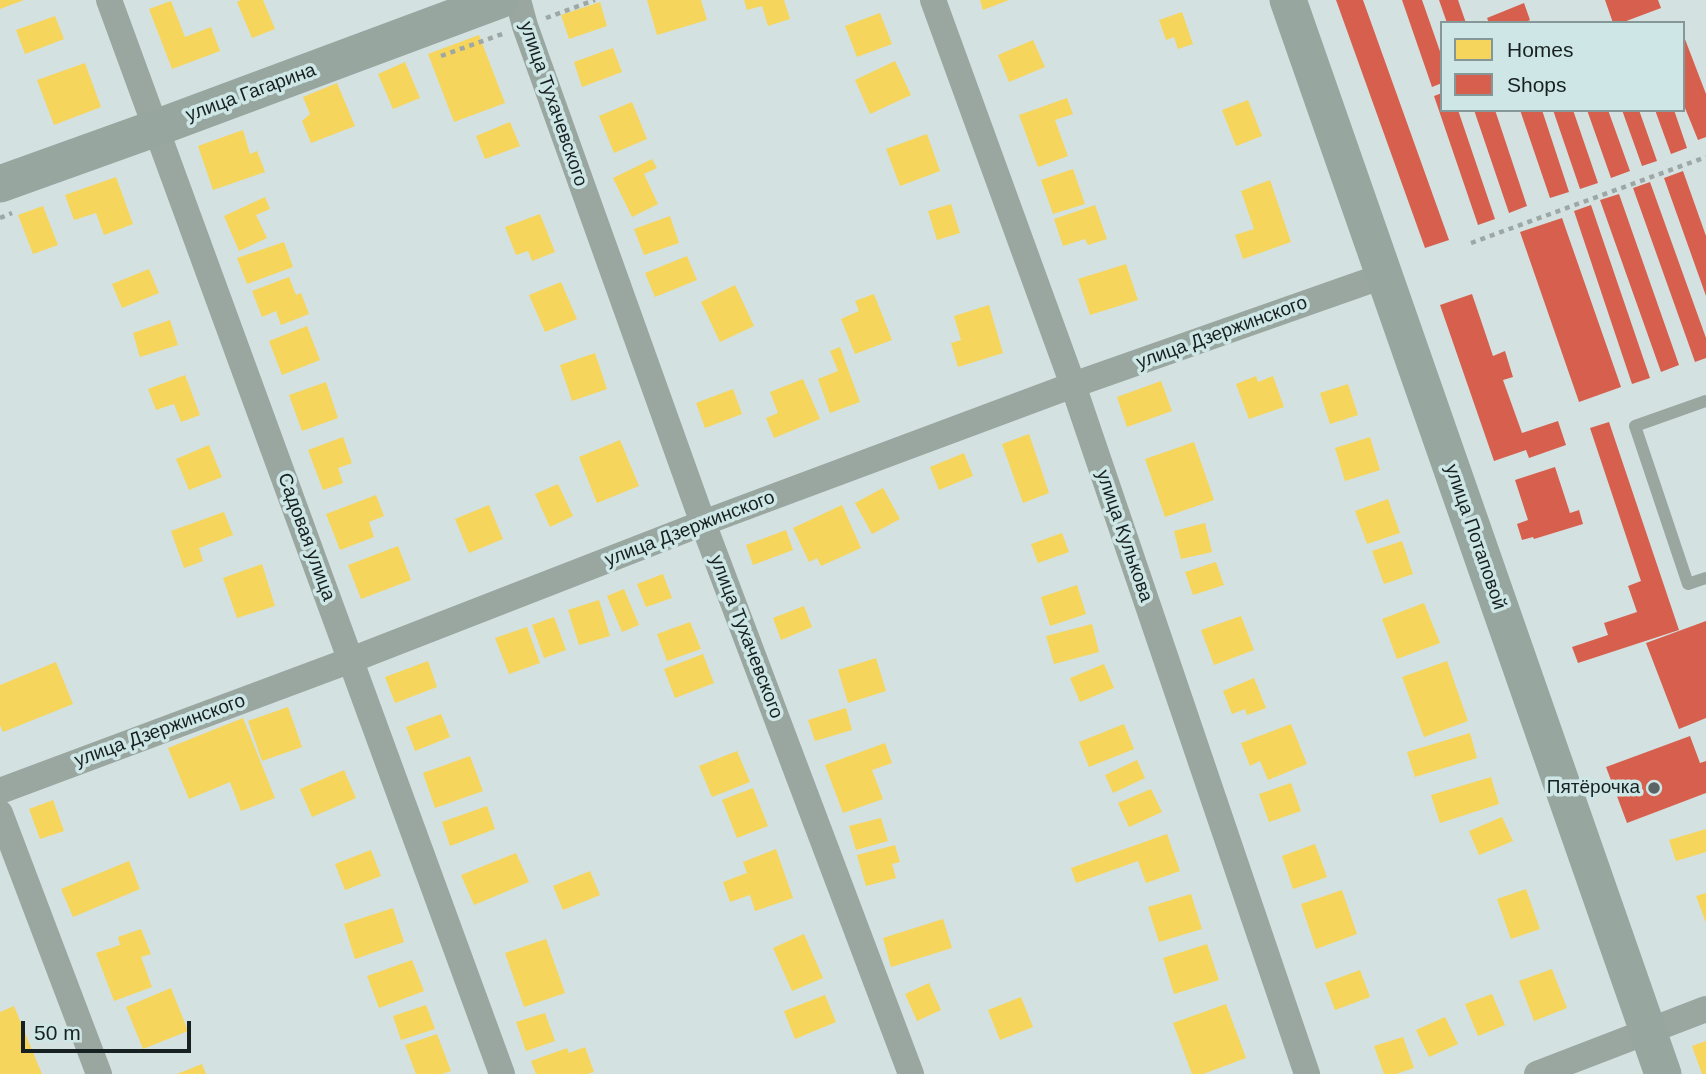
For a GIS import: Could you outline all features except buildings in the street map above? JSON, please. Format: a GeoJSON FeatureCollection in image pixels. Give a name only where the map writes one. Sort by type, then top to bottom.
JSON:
{"type":"FeatureCollection","features":[{"type":"Feature","properties":{"kind":"main road","name":"улица Гагарина"},"geometry":{"type":"LineString","coordinates":[[0,184],[500,0]]}},
{"type":"Feature","properties":{"kind":"main road","name":"улица Потаповой"},"geometry":{"type":"LineString","coordinates":[[1288,0],[1663,1074]]}},
{"type":"Feature","properties":{"kind":"street","name":"Садовая улица"},"geometry":{"type":"LineString","coordinates":[[109,0],[502,1074]]}},
{"type":"Feature","properties":{"kind":"street","name":"улица Тухачевского"},"geometry":{"type":"LineString","coordinates":[[518,0],[703,523],[911,1074]]}},
{"type":"Feature","properties":{"kind":"street","name":"улица Кулькова"},"geometry":{"type":"LineString","coordinates":[[933,0],[1073,385],[1307,1074]]}},
{"type":"Feature","properties":{"kind":"street","name":"улица Дзержинского"},"geometry":{"type":"LineString","coordinates":[[0,791],[351,660],[703,523],[1073,385],[1383,275]]}},
{"type":"Feature","properties":{"kind":"street"},"geometry":{"type":"LineString","coordinates":[[0,813],[99,1074]]}},
{"type":"Feature","properties":{"kind":"street"},"geometry":{"type":"LineString","coordinates":[[1537,1074],[1706,1009]]}},
{"type":"Feature","properties":{"kind":"lane"},"geometry":{"type":"LineString","coordinates":[[1706,401],[1635,426],[1688,584],[1706,578]]}},
{"type":"Feature","properties":{"kind":"path"},"geometry":{"type":"LineString","coordinates":[[1471,243],[1706,157]]}},
{"type":"Feature","properties":{"kind":"place","name":"Пятёрочка"},"geometry":{"type":"Point","coordinates":[1654,788]}}]}
